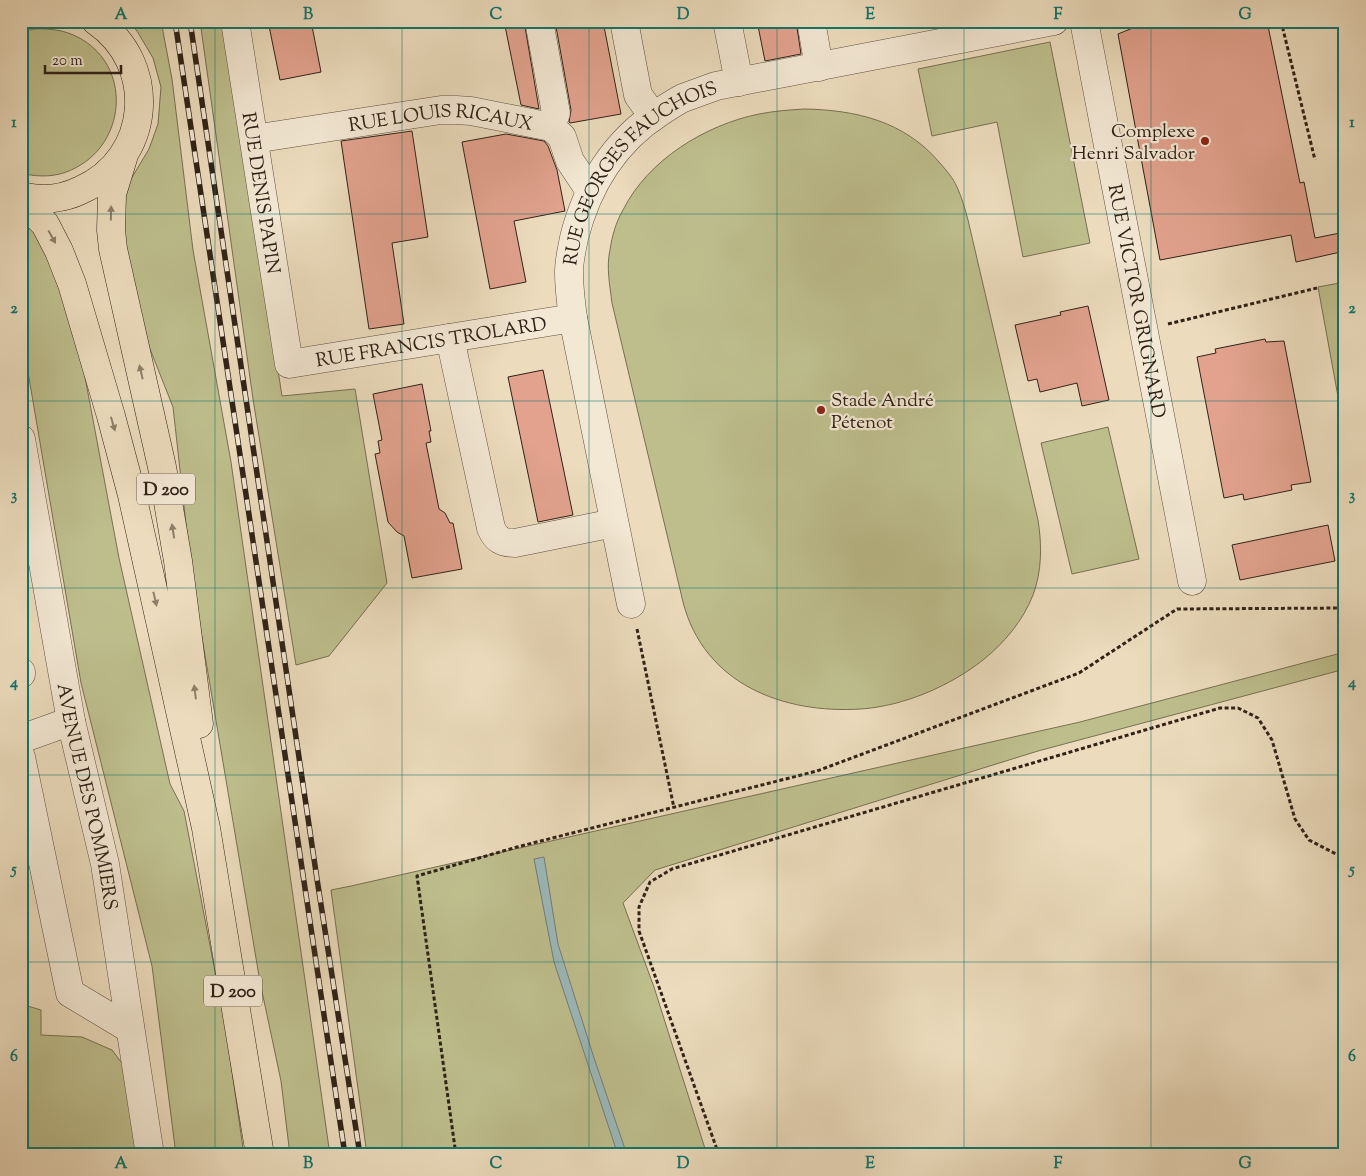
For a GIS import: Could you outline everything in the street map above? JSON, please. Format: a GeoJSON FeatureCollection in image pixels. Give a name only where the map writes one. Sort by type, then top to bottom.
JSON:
{"type":"FeatureCollection","features":[{"type":"Feature","properties":{"kind":"main road"},"geometry":{"type":"LineString","coordinates":[[21,198],[62,197],[74,194],[97,182],[124,155],[134,133],[140,108],[135,71],[124,49],[96,21]]}},
{"type":"Feature","properties":{"kind":"main road","name":"D 200"},"geometry":{"type":"LineString","coordinates":[[124,155],[112,194],[111,230],[113,249],[162,467],[173,530],[198,714],[206,828]]}},
{"type":"Feature","properties":{"kind":"main road","name":"D 200"},"geometry":{"type":"LineString","coordinates":[[21,198],[45,224],[59,250],[72,284],[132,495],[206,828],[260,1155]]}},
{"type":"Feature","properties":{"kind":"street","name":"RUE DENIS PAPIN"},"geometry":{"type":"LineString","coordinates":[[235,21],[289,364]]}},
{"type":"Feature","properties":{"kind":"street"},"geometry":{"type":"LineString","coordinates":[[539,21],[556,113],[551,127]]}},
{"type":"Feature","properties":{"kind":"street"},"geometry":{"type":"LineString","coordinates":[[624,21],[638,95],[654,116]]}},
{"type":"Feature","properties":{"kind":"street"},"geometry":{"type":"LineString","coordinates":[[727,21],[739,82]]}},
{"type":"Feature","properties":{"kind":"street"},"geometry":{"type":"LineString","coordinates":[[810,21],[819,67]]}},
{"type":"Feature","properties":{"kind":"street","name":"RUE GEORGES FAUCHOIS"},"geometry":{"type":"LineString","coordinates":[[631,604],[571,303],[569,271],[578,221],[598,176],[629,136],[654,116],[682,99],[716,86],[819,67],[1007,26],[1054,21]]}},
{"type":"Feature","properties":{"kind":"street","name":"RUE VICTOR GRIGNARD"},"geometry":{"type":"LineString","coordinates":[[1084,21],[1192,581]]}},
{"type":"Feature","properties":{"kind":"street","name":"RUE LOUIS RICAUX"},"geometry":{"type":"LineString","coordinates":[[254,139],[441,110],[471,112],[551,127],[562,137],[570,161],[590,191]]}},
{"type":"Feature","properties":{"kind":"street","name":"RUE FRANCIS TROLARD"},"geometry":{"type":"LineString","coordinates":[[289,364],[573,318]]}},
{"type":"Feature","properties":{"kind":"street"},"geometry":{"type":"LineString","coordinates":[[450,338],[494,535],[506,543],[515,543],[614,522]]}},
{"type":"Feature","properties":{"kind":"street","name":"AVENUE DES POMMIERS"},"geometry":{"type":"LineString","coordinates":[[21,440],[71,721],[105,864],[150,1155]]}},
{"type":"Feature","properties":{"kind":"street"},"geometry":{"type":"LineString","coordinates":[[21,739],[71,721]]}},
{"type":"Feature","properties":{"kind":"street"},"geometry":{"type":"LineString","coordinates":[[21,757],[70,993],[130,1029]]}},
{"type":"Feature","properties":{"kind":"path"},"geometry":{"type":"LineString","coordinates":[[1280,21],[1315,160]]}},
{"type":"Feature","properties":{"kind":"path"},"geometry":{"type":"LineString","coordinates":[[1143,330],[1317,288]]}},
{"type":"Feature","properties":{"kind":"path"},"geometry":{"type":"LineString","coordinates":[[631,604],[674,808]]}},
{"type":"Feature","properties":{"kind":"path"},"geometry":{"type":"LineString","coordinates":[[456,1155],[418,876],[517,847],[817,771],[1079,673],[1177,609],[1345,608]]}},
{"type":"Feature","properties":{"kind":"path"},"geometry":{"type":"LineString","coordinates":[[719,1155],[639,931],[639,907],[650,882],[672,869],[1220,708],[1238,708],[1258,718],[1272,740],[1295,820],[1309,840],[1336,854],[1345,852]]}},
{"type":"Feature","properties":{"kind":"green space"},"geometry":{"type":"Polygon","coordinates":[[[128,21],[161,21],[172,79],[193,250],[231,462],[330,1155],[290,1155],[281,1081],[260,982],[192,578],[173,407],[150,349],[124,266],[122,194],[149,149],[158,124],[161,87],[153,58],[137,31],[128,21]]]}},
{"type":"Feature","properties":{"kind":"green space"},"geometry":{"type":"Polygon","coordinates":[[[200,21],[224,21],[282,396],[355,389],[387,583],[329,656],[296,665],[253,399],[200,21]]]}},
{"type":"Feature","properties":{"kind":"green space"},"geometry":{"type":"Polygon","coordinates":[[[34,29],[61,31],[74,35],[86,42],[100,55],[110,71],[115,89],[116,107],[112,125],[105,141],[93,156],[77,167],[64,173],[50,176],[35,176],[21,173],[21,32],[34,29]]]}},
{"type":"Feature","properties":{"kind":"green space"},"geometry":{"type":"Polygon","coordinates":[[[1050,42],[1090,243],[1023,257],[997,122],[932,136],[918,69],[1050,42]]]}},
{"type":"Feature","properties":{"kind":"green space"},"geometry":{"type":"Polygon","coordinates":[[[804,109],[860,115],[895,127],[925,148],[944,168],[955,184],[968,220],[1038,520],[1041,548],[1036,586],[1029,605],[1012,631],[983,660],[956,678],[926,693],[894,704],[861,709],[803,706],[776,699],[751,688],[728,673],[709,654],[693,630],[683,602],[612,303],[609,276],[609,256],[618,219],[647,175],[663,161],[680,147],[699,136],[739,119],[765,113],[804,109]]]}},
{"type":"Feature","properties":{"kind":"green space"},"geometry":{"type":"Polygon","coordinates":[[[21,220],[33,231],[54,267],[81,356],[119,558],[170,784],[184,811],[225,1023],[244,1155],[176,1155],[152,966],[81,683],[21,331],[21,220]]]}},
{"type":"Feature","properties":{"kind":"green space"},"geometry":{"type":"Polygon","coordinates":[[[1345,282],[1345,435],[1318,287],[1345,282]]]}},
{"type":"Feature","properties":{"kind":"green space"},"geometry":{"type":"Polygon","coordinates":[[[1108,427],[1139,559],[1072,574],[1041,443],[1108,427]]]}},
{"type":"Feature","properties":{"kind":"green space"},"geometry":{"type":"Polygon","coordinates":[[[1345,652],[1345,669],[1038,751],[655,870],[623,903],[654,987],[707,1155],[367,1155],[331,890],[1080,722],[1345,652]]]}},
{"type":"Feature","properties":{"kind":"green space"},"geometry":{"type":"Polygon","coordinates":[[[21,1004],[41,1010],[41,1035],[82,1037],[112,1050],[124,1066],[137,1155],[21,1155],[21,1004]]]}},
{"type":"Feature","properties":{"kind":"water"},"geometry":{"type":"Polygon","coordinates":[[[544,857],[558,944],[627,1155],[618,1155],[554,962],[534,859],[544,857]]]}},
{"type":"Feature","properties":{"kind":"building"},"geometry":{"type":"Polygon","coordinates":[[[268,21],[311,21],[321,72],[280,80],[268,21]]]}},
{"type":"Feature","properties":{"kind":"building"},"geometry":{"type":"Polygon","coordinates":[[[504,21],[524,21],[539,109],[521,105],[504,21]]]}},
{"type":"Feature","properties":{"kind":"building"},"geometry":{"type":"Polygon","coordinates":[[[555,21],[603,21],[621,114],[569,122],[571,110],[555,21]]]}},
{"type":"Feature","properties":{"kind":"building"},"geometry":{"type":"Polygon","coordinates":[[[757,21],[796,21],[801,54],[765,61],[757,21]]]}},
{"type":"Feature","properties":{"kind":"building","name":"Complexe Henri Salvador"},"geometry":{"type":"Polygon","coordinates":[[[1150,21],[1267,21],[1300,183],[1304,182],[1315,238],[1345,232],[1345,251],[1296,262],[1291,235],[1160,260],[1118,34],[1150,21]]]}},
{"type":"Feature","properties":{"kind":"building"},"geometry":{"type":"Polygon","coordinates":[[[412,131],[428,237],[392,243],[404,324],[369,329],[341,141],[412,131]]]}},
{"type":"Feature","properties":{"kind":"building"},"geometry":{"type":"Polygon","coordinates":[[[506,134],[544,141],[548,146],[557,170],[565,211],[514,221],[526,282],[490,289],[462,142],[506,134]]]}},
{"type":"Feature","properties":{"kind":"building"},"geometry":{"type":"Polygon","coordinates":[[[1088,306],[1109,400],[1082,406],[1077,383],[1040,392],[1037,379],[1028,381],[1015,325],[1061,315],[1060,312],[1088,306]]]}},
{"type":"Feature","properties":{"kind":"building"},"geometry":{"type":"Polygon","coordinates":[[[1265,339],[1266,342],[1284,341],[1311,482],[1291,485],[1292,490],[1244,500],[1243,494],[1224,498],[1197,357],[1216,353],[1215,349],[1265,339]]]}},
{"type":"Feature","properties":{"kind":"building"},"geometry":{"type":"Polygon","coordinates":[[[543,370],[573,515],[538,522],[508,377],[543,370]]]}},
{"type":"Feature","properties":{"kind":"building"},"geometry":{"type":"Polygon","coordinates":[[[422,384],[431,431],[429,431],[431,442],[426,443],[439,509],[445,513],[450,523],[453,523],[462,569],[412,578],[404,536],[397,532],[388,522],[375,454],[380,453],[378,441],[382,440],[373,394],[422,384]]]}},
{"type":"Feature","properties":{"kind":"building"},"geometry":{"type":"Polygon","coordinates":[[[1328,525],[1335,561],[1240,580],[1232,545],[1328,525]]]}},
{"type":"Feature","properties":{"kind":"railway"},"geometry":{"type":"LineString","coordinates":[[175,21],[345,1155]]}},
{"type":"Feature","properties":{"kind":"railway"},"geometry":{"type":"LineString","coordinates":[[190,21],[317,879],[360,1155]]}},
{"type":"Feature","properties":{"kind":"place","name":"Complexe Henri Salvador"},"geometry":{"type":"Point","coordinates":[1205,141]}},
{"type":"Feature","properties":{"kind":"place","name":"Stade André Pétenot"},"geometry":{"type":"Point","coordinates":[821,410]}}]}
